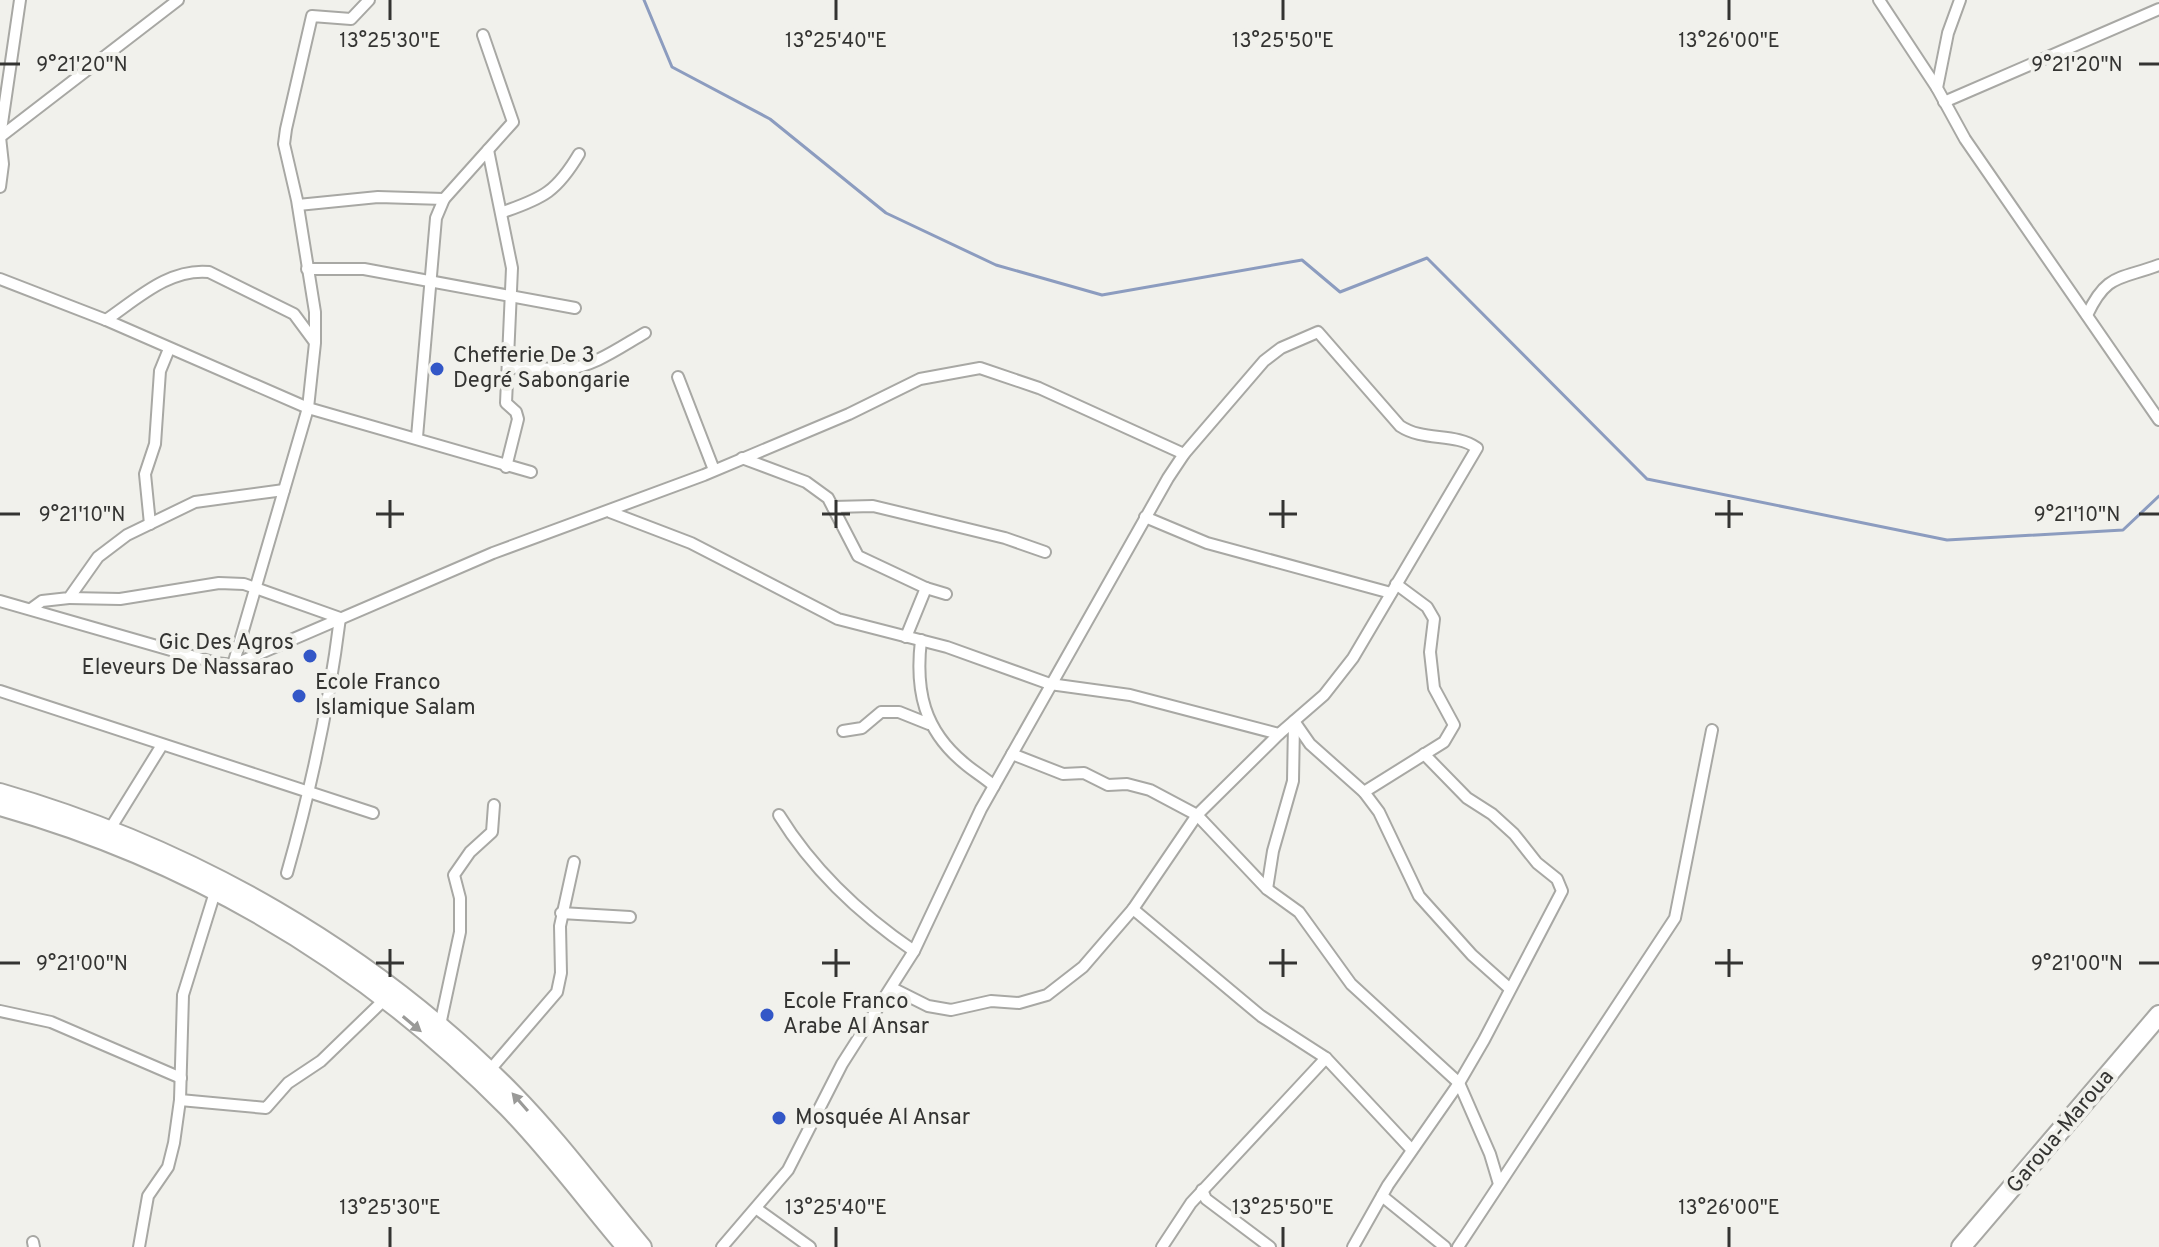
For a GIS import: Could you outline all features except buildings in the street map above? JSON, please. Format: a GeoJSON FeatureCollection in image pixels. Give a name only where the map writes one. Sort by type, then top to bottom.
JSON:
{"type":"FeatureCollection","features":[{"type":"Feature","properties":{"kind":"highway","name":"Garoua-Maroua"},"geometry":{"type":"LineString","coordinates":[[1961,1247],[2159,1015]]}},
{"type":"Feature","properties":{"kind":"main road"},"geometry":{"type":"LineString","coordinates":[[0,792],[110,829],[221,878],[295,920],[371,970],[440,1025],[516,1096],[643,1247]]}},
{"type":"Feature","properties":{"kind":"main road"},"geometry":{"type":"LineString","coordinates":[[0,807],[128,850],[216,889],[314,947],[384,1000],[508,1109],[625,1247]]}},
{"type":"Feature","properties":{"kind":"street"},"geometry":{"type":"LineString","coordinates":[[0,187],[0,137],[20,0]]}},
{"type":"Feature","properties":{"kind":"street"},"geometry":{"type":"LineString","coordinates":[[0,137],[178,0]]}},
{"type":"Feature","properties":{"kind":"street"},"geometry":{"type":"LineString","coordinates":[[233,665],[308,408],[315,343],[315,312],[298,205],[284,144],[311,20],[317,14],[351,19],[369,0]]}},
{"type":"Feature","properties":{"kind":"street"},"geometry":{"type":"LineString","coordinates":[[1879,0],[1944,102],[2159,420]]}},
{"type":"Feature","properties":{"kind":"street"},"geometry":{"type":"LineString","coordinates":[[1937,88],[1948,33],[1960,0]]}},
{"type":"Feature","properties":{"kind":"street"},"geometry":{"type":"LineString","coordinates":[[1944,102],[2159,9]]}},
{"type":"Feature","properties":{"kind":"street"},"geometry":{"type":"LineString","coordinates":[[417,437],[436,218],[444,199],[513,118],[483,35]]}},
{"type":"Feature","properties":{"kind":"street"},"geometry":{"type":"LineString","coordinates":[[488,150],[503,212],[513,297],[506,403],[516,412],[518,419],[506,467]]}},
{"type":"Feature","properties":{"kind":"street"},"geometry":{"type":"LineString","coordinates":[[503,212],[542,199],[563,181],[579,154]]}},
{"type":"Feature","properties":{"kind":"street"},"geometry":{"type":"LineString","coordinates":[[298,205],[378,197],[444,199]]}},
{"type":"Feature","properties":{"kind":"street"},"geometry":{"type":"LineString","coordinates":[[2087,315],[2098,292],[2106,284],[2159,265]]}},
{"type":"Feature","properties":{"kind":"street"},"geometry":{"type":"LineString","coordinates":[[307,269],[364,269],[575,308]]}},
{"type":"Feature","properties":{"kind":"street"},"geometry":{"type":"LineString","coordinates":[[106,320],[169,278],[197,271],[222,278],[302,320],[315,343]]}},
{"type":"Feature","properties":{"kind":"street"},"geometry":{"type":"LineString","coordinates":[[0,279],[106,320],[308,408],[531,472]]}},
{"type":"Feature","properties":{"kind":"street"},"geometry":{"type":"LineString","coordinates":[[302,320],[315,312]]}},
{"type":"Feature","properties":{"kind":"street"},"geometry":{"type":"LineString","coordinates":[[508,368],[534,365],[566,370],[597,359],[645,333]]}},
{"type":"Feature","properties":{"kind":"street"},"geometry":{"type":"LineString","coordinates":[[722,1247],[788,1170],[842,1064],[914,951],[994,786],[1145,517],[1184,454],[1264,361],[1311,333],[1322,334],[1372,397],[1400,426],[1412,434],[1450,438],[1477,448],[1353,658],[1324,695],[1279,734],[1197,815],[1133,909],[1083,967],[1047,995],[1019,1003],[991,1001],[951,1010],[928,1006],[892,988]]}},
{"type":"Feature","properties":{"kind":"street"},"geometry":{"type":"LineString","coordinates":[[150,524],[145,474],[155,444],[160,371],[169,349]]}},
{"type":"Feature","properties":{"kind":"street"},"geometry":{"type":"LineString","coordinates":[[0,601],[216,663],[233,665],[493,553],[610,512],[849,414],[920,379],[980,368],[1039,388],[1184,454]]}},
{"type":"Feature","properties":{"kind":"street"},"geometry":{"type":"LineString","coordinates":[[678,377],[714,470]]}},
{"type":"Feature","properties":{"kind":"street"},"geometry":{"type":"LineString","coordinates":[[742,458],[806,482],[828,498],[858,556],[926,588],[946,594]]}},
{"type":"Feature","properties":{"kind":"street"},"geometry":{"type":"LineString","coordinates":[[69,598],[98,557],[150,524],[195,502],[284,490]]}},
{"type":"Feature","properties":{"kind":"street"},"geometry":{"type":"LineString","coordinates":[[833,507],[873,506],[1005,538],[1045,552]]}},
{"type":"Feature","properties":{"kind":"street"},"geometry":{"type":"LineString","coordinates":[[610,512],[691,543],[838,619],[921,640],[1050,684],[1130,695],[1279,734]]}},
{"type":"Feature","properties":{"kind":"street"},"geometry":{"type":"LineString","coordinates":[[1145,517],[1207,543],[1394,589],[1427,607],[1434,619],[1430,652],[1434,688],[1454,725],[1444,742],[1364,792]]}},
{"type":"Feature","properties":{"kind":"street"},"geometry":{"type":"LineString","coordinates":[[31,609],[42,601],[120,599],[219,583],[257,587],[340,618]]}},
{"type":"Feature","properties":{"kind":"street"},"geometry":{"type":"LineString","coordinates":[[906,637],[926,588]]}},
{"type":"Feature","properties":{"kind":"street"},"geometry":{"type":"LineString","coordinates":[[287,873],[309,794],[331,693],[340,618]]}},
{"type":"Feature","properties":{"kind":"street"},"geometry":{"type":"LineString","coordinates":[[921,640],[920,691],[929,724]]}},
{"type":"Feature","properties":{"kind":"street"},"geometry":{"type":"LineString","coordinates":[[0,691],[373,813]]}},
{"type":"Feature","properties":{"kind":"street"},"geometry":{"type":"LineString","coordinates":[[843,731],[862,728],[881,712],[899,712],[929,724],[965,764],[994,786]]}},
{"type":"Feature","properties":{"kind":"street"},"geometry":{"type":"LineString","coordinates":[[1294,721],[1310,744],[1364,792],[1379,812],[1419,896],[1472,955],[1509,988]]}},
{"type":"Feature","properties":{"kind":"street"},"geometry":{"type":"LineString","coordinates":[[1267,889],[1273,851],[1293,781],[1294,721]]}},
{"type":"Feature","properties":{"kind":"street"},"geometry":{"type":"LineString","coordinates":[[1458,1247],[1675,918],[1712,730]]}},
{"type":"Feature","properties":{"kind":"street"},"geometry":{"type":"LineString","coordinates":[[110,829],[162,745]]}},
{"type":"Feature","properties":{"kind":"street"},"geometry":{"type":"LineString","coordinates":[[1012,754],[1054,772],[1084,773],[1108,785],[1127,784],[1150,790],[1197,815],[1267,889],[1299,912],[1351,984],[1459,1083],[1490,1154],[1499,1184]]}},
{"type":"Feature","properties":{"kind":"street"},"geometry":{"type":"LineString","coordinates":[[1353,1247],[1411,1149],[1459,1083],[1509,988],[1542,934],[1562,886],[1514,834],[1492,814],[1467,798],[1424,754]]}},
{"type":"Feature","properties":{"kind":"street"},"geometry":{"type":"LineString","coordinates":[[440,1025],[460,932],[460,898],[454,875],[470,852],[492,832],[494,805]]}},
{"type":"Feature","properties":{"kind":"street"},"geometry":{"type":"LineString","coordinates":[[779,815],[800,849],[841,891],[878,926],[914,951]]}},
{"type":"Feature","properties":{"kind":"street"},"geometry":{"type":"LineString","coordinates":[[489,1071],[557,992],[561,913],[574,862]]}},
{"type":"Feature","properties":{"kind":"street"},"geometry":{"type":"LineString","coordinates":[[139,1247],[148,1196],[168,1167],[180,1100],[183,995],[216,889]]}},
{"type":"Feature","properties":{"kind":"street"},"geometry":{"type":"LineString","coordinates":[[1133,909],[1261,1016],[1326,1058],[1411,1149]]}},
{"type":"Feature","properties":{"kind":"street"},"geometry":{"type":"LineString","coordinates":[[561,913],[630,917]]}},
{"type":"Feature","properties":{"kind":"street"},"geometry":{"type":"LineString","coordinates":[[180,1100],[266,1108],[288,1083],[321,1061],[384,1000]]}},
{"type":"Feature","properties":{"kind":"street"},"geometry":{"type":"LineString","coordinates":[[0,1011],[51,1022],[181,1078]]}},
{"type":"Feature","properties":{"kind":"street"},"geometry":{"type":"LineString","coordinates":[[1162,1247],[1202,1190],[1326,1058]]}},
{"type":"Feature","properties":{"kind":"street"},"geometry":{"type":"LineString","coordinates":[[1202,1190],[1206,1199],[1270,1247]]}},
{"type":"Feature","properties":{"kind":"street"},"geometry":{"type":"LineString","coordinates":[[1382,1196],[1445,1247]]}},
{"type":"Feature","properties":{"kind":"street"},"geometry":{"type":"LineString","coordinates":[[757,1209],[810,1247]]}},
{"type":"Feature","properties":{"kind":"waterway"},"geometry":{"type":"LineString","coordinates":[[644,0],[672,67],[770,119],[886,213],[996,265],[1102,295],[1302,260],[1340,292],[1427,258],[1647,479],[1947,540],[2123,530],[2159,496]]}},
{"type":"Feature","properties":{"kind":"place","name":"Chefferie De 3 Degré Sabongarie"},"geometry":{"type":"Point","coordinates":[437,369]}},
{"type":"Feature","properties":{"kind":"place","name":"Gic Des Agros Eleveurs De Nassarao"},"geometry":{"type":"Point","coordinates":[310,656]}},
{"type":"Feature","properties":{"kind":"place","name":"Ecole Franco Islamique Salam"},"geometry":{"type":"Point","coordinates":[299,696]}},
{"type":"Feature","properties":{"kind":"place","name":"Ecole Franco Arabe Al Ansar"},"geometry":{"type":"Point","coordinates":[767,1015]}},
{"type":"Feature","properties":{"kind":"place","name":"Mosquée Al Ansar"},"geometry":{"type":"Point","coordinates":[779,1118]}}]}
